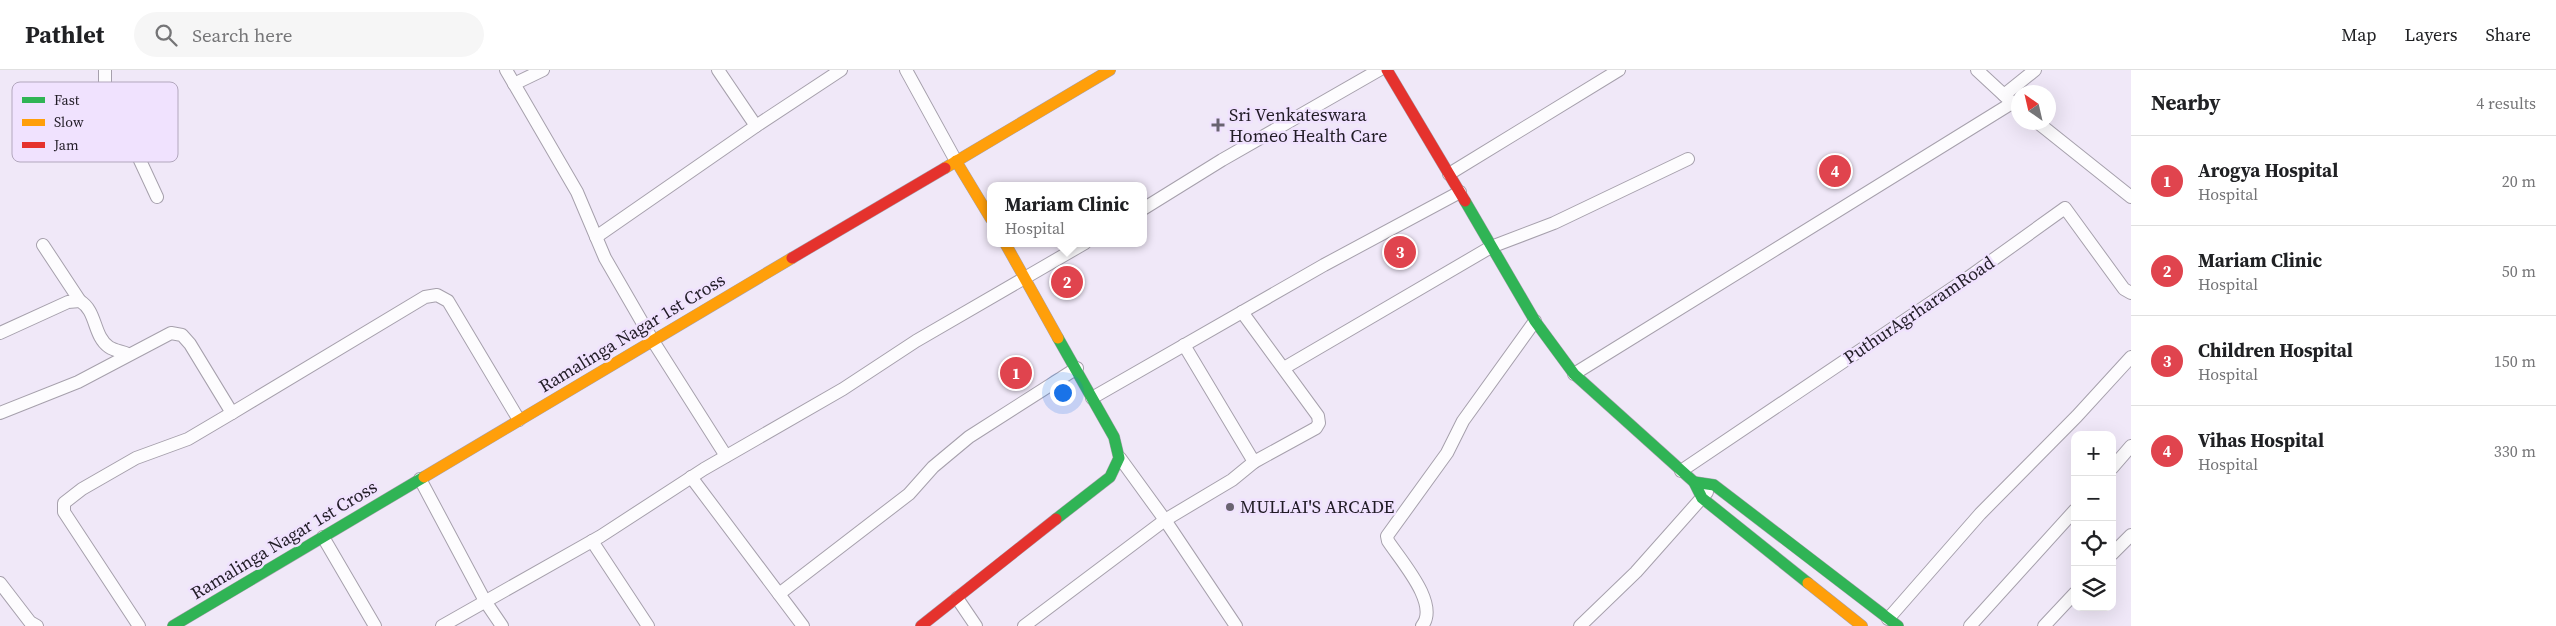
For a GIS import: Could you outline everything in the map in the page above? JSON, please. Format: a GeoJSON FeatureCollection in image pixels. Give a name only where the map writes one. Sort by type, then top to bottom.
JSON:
{"type":"FeatureCollection","features":[{"type":"Feature","properties":{"kind":"street"},"geometry":{"type":"LineString","coordinates":[[506,70],[577,192],[596,236],[653,341],[726,456]]}},
{"type":"Feature","properties":{"kind":"street"},"geometry":{"type":"LineString","coordinates":[[514,84],[543,70]]}},
{"type":"Feature","properties":{"kind":"street"},"geometry":{"type":"LineString","coordinates":[[718,70],[756,126]]}},
{"type":"Feature","properties":{"kind":"street"},"geometry":{"type":"LineString","coordinates":[[596,236],[841,70]]}},
{"type":"Feature","properties":{"kind":"street"},"geometry":{"type":"LineString","coordinates":[[906,70],[987,213]]}},
{"type":"Feature","properties":{"kind":"street","name":"Ramalinga Nagar 1st Cross"},"geometry":{"type":"LineString","coordinates":[[173,626],[1110,70]]}},
{"type":"Feature","properties":{"kind":"street"},"geometry":{"type":"LineString","coordinates":[[1147,207],[1222,160],[1379,70]]}},
{"type":"Feature","properties":{"kind":"street"},"geometry":{"type":"LineString","coordinates":[[1387,70],[1535,321],[1552,347],[1574,374],[1694,482],[1702,498],[1862,626]]}},
{"type":"Feature","properties":{"kind":"street"},"geometry":{"type":"LineString","coordinates":[[1449,174],[1618,70]]}},
{"type":"Feature","properties":{"kind":"street"},"geometry":{"type":"LineString","coordinates":[[1977,70],[2011,101]]}},
{"type":"Feature","properties":{"kind":"street"},"geometry":{"type":"LineString","coordinates":[[2024,85],[2035,70]]}},
{"type":"Feature","properties":{"kind":"street"},"geometry":{"type":"LineString","coordinates":[[1574,374],[2011,103]]}},
{"type":"Feature","properties":{"kind":"street"},"geometry":{"type":"LineString","coordinates":[[2047,130],[2131,197]]}},
{"type":"Feature","properties":{"kind":"street"},"geometry":{"type":"LineString","coordinates":[[1284,368],[1491,247],[1554,223],[1688,159]]}},
{"type":"Feature","properties":{"kind":"street"},"geometry":{"type":"LineString","coordinates":[[141,162],[157,196]]}},
{"type":"Feature","properties":{"kind":"street"},"geometry":{"type":"LineString","coordinates":[[1092,398],[1324,265],[1460,192]]}},
{"type":"Feature","properties":{"kind":"street","name":"PuthurAgrharamRoad"},"geometry":{"type":"LineString","coordinates":[[1681,471],[1969,277],[2065,208],[2073,215],[2124,289],[2131,293]]}},
{"type":"Feature","properties":{"kind":"street"},"geometry":{"type":"LineString","coordinates":[[43,245],[80,301],[89,308],[102,340],[110,347],[128,354]]}},
{"type":"Feature","properties":{"kind":"street"},"geometry":{"type":"LineString","coordinates":[[1007,247],[1077,368],[1114,437],[1120,458],[1165,520],[1236,626]]}},
{"type":"Feature","properties":{"kind":"street"},"geometry":{"type":"LineString","coordinates":[[442,626],[592,541],[726,456],[842,389],[916,341],[1078,247]]}},
{"type":"Feature","properties":{"kind":"street"},"geometry":{"type":"LineString","coordinates":[[139,626],[64,512],[64,502],[82,489],[136,458],[188,439],[425,297],[437,294],[448,301],[519,420]]}},
{"type":"Feature","properties":{"kind":"street"},"geometry":{"type":"LineString","coordinates":[[0,333],[68,302],[80,301]]}},
{"type":"Feature","properties":{"kind":"street"},"geometry":{"type":"LineString","coordinates":[[1024,626],[1165,520],[1232,480],[1254,462],[1316,428],[1319,423],[1318,416],[1242,312]]}},
{"type":"Feature","properties":{"kind":"street"},"geometry":{"type":"LineString","coordinates":[[1422,626],[1427,620],[1427,605],[1414,579],[1388,541],[1387,536],[1447,453],[1463,421],[1535,321]]}},
{"type":"Feature","properties":{"kind":"street"},"geometry":{"type":"LineString","coordinates":[[0,413],[78,382],[171,333],[182,335],[190,344],[232,413]]}},
{"type":"Feature","properties":{"kind":"street"},"geometry":{"type":"LineString","coordinates":[[1184,345],[1254,462]]}},
{"type":"Feature","properties":{"kind":"street"},"geometry":{"type":"LineString","coordinates":[[1694,482],[1714,485],[1893,622],[1980,514],[2078,416],[2129,361]]}},
{"type":"Feature","properties":{"kind":"street"},"geometry":{"type":"LineString","coordinates":[[779,594],[909,494],[933,467],[970,437],[1077,368]]}},
{"type":"Feature","properties":{"kind":"street"},"geometry":{"type":"LineString","coordinates":[[2116,463],[2131,446]]}},
{"type":"Feature","properties":{"kind":"street"},"geometry":{"type":"LineString","coordinates":[[921,626],[1110,477],[1118,468],[1120,458]]}},
{"type":"Feature","properties":{"kind":"street"},"geometry":{"type":"LineString","coordinates":[[692,477],[803,626]]}},
{"type":"Feature","properties":{"kind":"street"},"geometry":{"type":"LineString","coordinates":[[420,479],[484,601],[502,626]]}},
{"type":"Feature","properties":{"kind":"street"},"geometry":{"type":"LineString","coordinates":[[1580,626],[1636,572],[1714,485]]}},
{"type":"Feature","properties":{"kind":"street"},"geometry":{"type":"LineString","coordinates":[[1970,626],[2071,514]]}},
{"type":"Feature","properties":{"kind":"street"},"geometry":{"type":"LineString","coordinates":[[2116,550],[2131,535]]}},
{"type":"Feature","properties":{"kind":"street"},"geometry":{"type":"LineString","coordinates":[[323,537],[375,626]]}},
{"type":"Feature","properties":{"kind":"street"},"geometry":{"type":"LineString","coordinates":[[592,541],[648,626]]}},
{"type":"Feature","properties":{"kind":"street"},"geometry":{"type":"LineString","coordinates":[[0,583],[30,622],[37,626]]}},
{"type":"Feature","properties":{"kind":"street"},"geometry":{"type":"LineString","coordinates":[[957,598],[976,626]]}},
{"type":"Feature","properties":{"kind":"street"},"geometry":{"type":"LineString","coordinates":[[2044,626],[2071,598]]}},
{"type":"Feature","properties":{"kind":"traffic: fast"},"geometry":{"type":"LineString","coordinates":[[1465,201],[1535,321],[1574,374],[1694,482],[1702,498],[1808,583]]}},
{"type":"Feature","properties":{"kind":"traffic: fast"},"geometry":{"type":"LineString","coordinates":[[1056,519],[1110,477],[1119,458],[1114,437],[1058,338]]}},
{"type":"Feature","properties":{"kind":"traffic: fast"},"geometry":{"type":"LineString","coordinates":[[173,626],[424,477]]}},
{"type":"Feature","properties":{"kind":"traffic: fast"},"geometry":{"type":"LineString","coordinates":[[1694,482],[1714,485],[1898,626]]}},
{"type":"Feature","properties":{"kind":"traffic: slow"},"geometry":{"type":"LineString","coordinates":[[945,168],[1110,70]]}},
{"type":"Feature","properties":{"kind":"traffic: slow"},"geometry":{"type":"LineString","coordinates":[[956,161],[987,212]]}},
{"type":"Feature","properties":{"kind":"traffic: slow"},"geometry":{"type":"LineString","coordinates":[[1007,247],[1058,338]]}},
{"type":"Feature","properties":{"kind":"traffic: slow"},"geometry":{"type":"LineString","coordinates":[[424,477],[792,258]]}},
{"type":"Feature","properties":{"kind":"traffic: slow"},"geometry":{"type":"LineString","coordinates":[[1808,583],[1862,626]]}},
{"type":"Feature","properties":{"kind":"traffic: jam"},"geometry":{"type":"LineString","coordinates":[[1387,70],[1465,201]]}},
{"type":"Feature","properties":{"kind":"traffic: jam"},"geometry":{"type":"LineString","coordinates":[[792,258],[945,168]]}},
{"type":"Feature","properties":{"kind":"traffic: jam"},"geometry":{"type":"LineString","coordinates":[[921,626],[1056,519]]}},
{"type":"Feature","properties":{"kind":"place","name":"Sri Venkateswara Homeo Health Care"},"geometry":{"type":"Point","coordinates":[1218,125]}},
{"type":"Feature","properties":{"kind":"place","name":"Vihas Hospital"},"geometry":{"type":"Point","coordinates":[1835,171]}},
{"type":"Feature","properties":{"kind":"place","name":"Children Hospital"},"geometry":{"type":"Point","coordinates":[1400,252]}},
{"type":"Feature","properties":{"kind":"place","name":"Mariam Clinic"},"geometry":{"type":"Point","coordinates":[1067,282]}},
{"type":"Feature","properties":{"kind":"place","name":"Arogya Hospital"},"geometry":{"type":"Point","coordinates":[1016,373]}},
{"type":"Feature","properties":{"kind":"place","name":"MULLAI'S ARCADE"},"geometry":{"type":"Point","coordinates":[1230,507]}}]}
